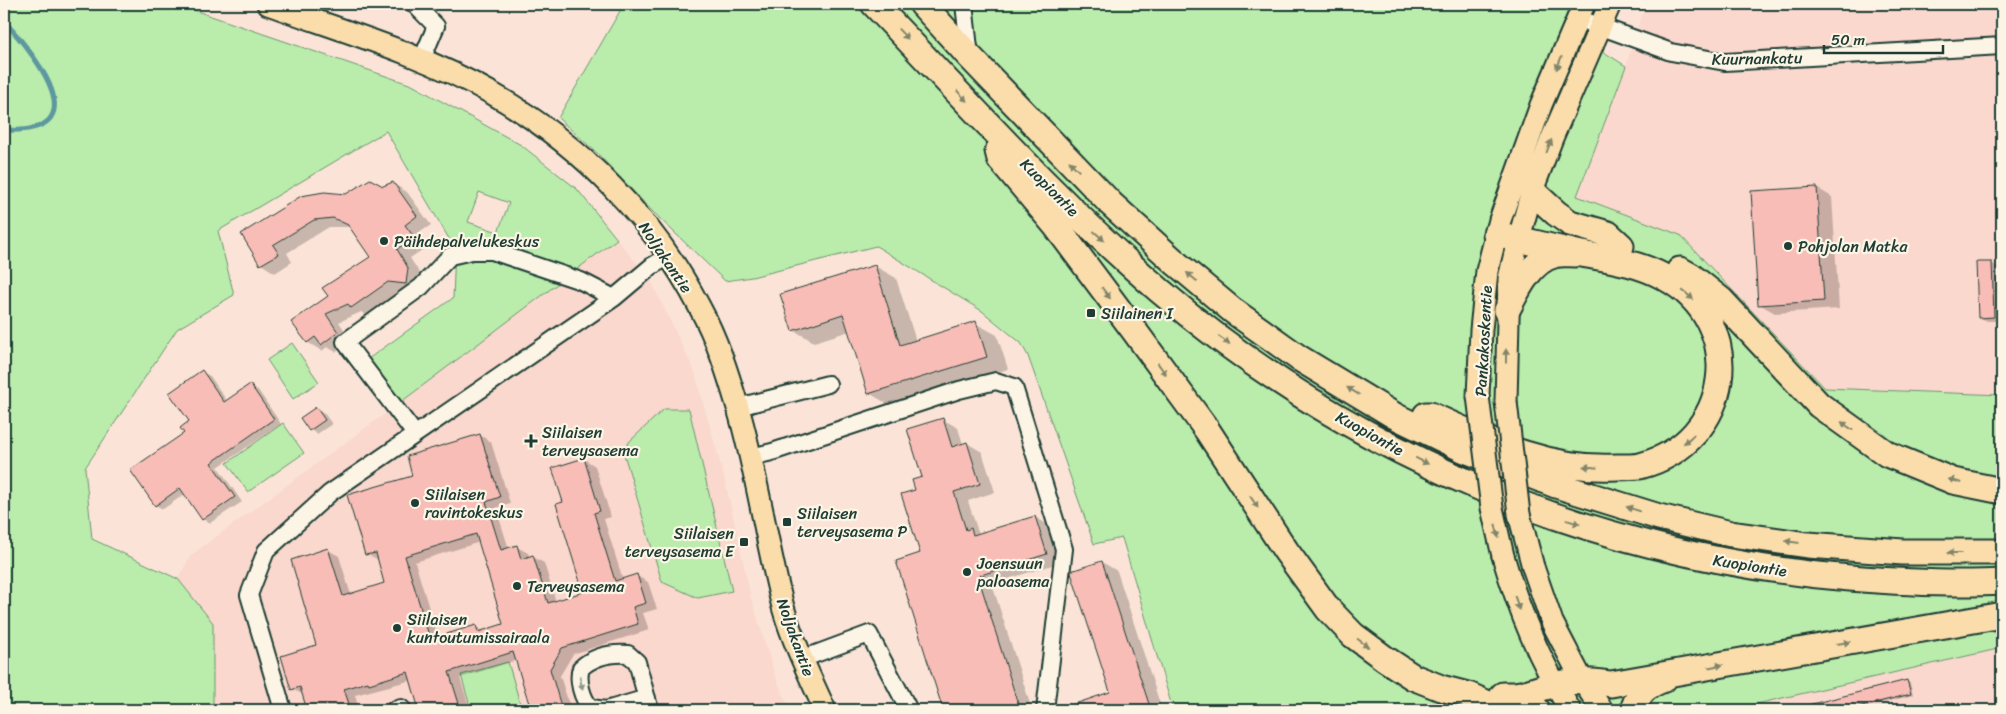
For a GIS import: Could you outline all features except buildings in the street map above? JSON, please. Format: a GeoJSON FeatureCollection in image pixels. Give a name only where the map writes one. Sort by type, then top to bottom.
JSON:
{"type":"FeatureCollection","features":[{"type":"Feature","properties":{"kind":"highway","name":"Kuopiontie"},"geometry":{"type":"LineString","coordinates":[[874,4],[1091,229],[1161,291],[1215,334],[1292,388],[1381,440],[1456,478],[1546,514],[1653,546],[1724,562],[1806,574],[1900,582],[2002,582]]}},
{"type":"Feature","properties":{"kind":"highway","name":"Kuopiontie"},"geometry":{"type":"LineString","coordinates":[[922,4],[970,57],[1112,204],[1176,264],[1232,310],[1299,358],[1395,416],[1463,449],[1556,485],[1659,517],[1732,534],[1808,545],[1903,552],[2002,552]]}},
{"type":"Feature","properties":{"kind":"highway"},"geometry":{"type":"LineString","coordinates":[[991,127],[1000,159],[1056,226],[1133,329],[1206,430],[1286,551],[1328,608],[1353,635],[1413,677],[1468,695],[1488,704],[1532,707],[1537,710]]}},
{"type":"Feature","properties":{"kind":"highway"},"geometry":{"type":"LineString","coordinates":[[1532,191],[1570,223],[1608,234],[1621,246]]}},
{"type":"Feature","properties":{"kind":"highway"},"geometry":{"type":"LineString","coordinates":[[1509,229],[1621,246],[1659,260],[1691,276],[1721,300],[1818,405],[1887,454],[1953,481],[2002,491]]}},
{"type":"Feature","properties":{"kind":"highway"},"geometry":{"type":"LineString","coordinates":[[1395,416],[1430,415],[1490,442],[1541,460],[1594,469],[1639,466],[1673,453],[1698,431],[1712,407],[1721,369],[1718,341],[1708,316],[1692,297],[1666,278],[1638,265],[1579,253],[1509,229]]}},
{"type":"Feature","properties":{"kind":"highway"},"geometry":{"type":"LineString","coordinates":[[1507,310],[1522,282],[1536,266],[1553,255],[1579,253]]}},
{"type":"Feature","properties":{"kind":"highway"},"geometry":{"type":"LineString","coordinates":[[1468,695],[1514,696],[1533,692],[1554,684],[1582,680],[1611,684],[2002,615]]}},
{"type":"Feature","properties":{"kind":"highway"},"geometry":{"type":"LineString","coordinates":[[1634,710],[1637,696],[1649,685],[1678,673]]}},
{"type":"Feature","properties":{"kind":"main road","name":"Noljakantie"},"geometry":{"type":"LineString","coordinates":[[268,4],[422,60],[493,94],[536,122],[588,162],[624,198],[669,256],[700,308],[721,356],[738,407],[751,457],[783,606],[802,659],[825,710]]}},
{"type":"Feature","properties":{"kind":"main road","name":"Pankakoskentie"},"geometry":{"type":"LineString","coordinates":[[1570,710],[1544,665],[1518,606],[1503,556],[1492,508],[1478,396],[1480,330],[1487,271],[1532,191],[1578,76],[1610,4]]}},
{"type":"Feature","properties":{"kind":"main road","name":"Pankakoskentie"},"geometry":{"type":"LineString","coordinates":[[1580,11],[1541,105],[1509,229],[1506,402],[1519,514],[1533,567],[1552,622],[1582,680],[1602,710]]}},
{"type":"Feature","properties":{"kind":"street"},"geometry":{"type":"LineString","coordinates":[[414,4],[436,26],[422,60]]}},
{"type":"Feature","properties":{"kind":"street"},"geometry":{"type":"LineString","coordinates":[[964,4],[970,57]]}},
{"type":"Feature","properties":{"kind":"street","name":"Kuurnankatu"},"geometry":{"type":"LineString","coordinates":[[1580,11],[1601,27],[1671,52],[1725,62],[2002,46]]}},
{"type":"Feature","properties":{"kind":"street"},"geometry":{"type":"LineString","coordinates":[[415,434],[345,342],[421,287],[450,256],[472,250],[492,251],[581,281],[614,298]]}},
{"type":"Feature","properties":{"kind":"street"},"geometry":{"type":"LineString","coordinates":[[283,710],[248,595],[266,551],[330,493],[614,298],[652,266],[669,256]]}},
{"type":"Feature","properties":{"kind":"street"},"geometry":{"type":"LineString","coordinates":[[751,457],[772,452],[950,393],[996,381],[1014,387],[1064,549],[1045,710]]}},
{"type":"Feature","properties":{"kind":"street"},"geometry":{"type":"LineString","coordinates":[[738,407],[828,384]]}},
{"type":"Feature","properties":{"kind":"street"},"geometry":{"type":"LineString","coordinates":[[802,659],[869,634],[909,710]]}},
{"type":"Feature","properties":{"kind":"street"},"geometry":{"type":"LineString","coordinates":[[613,653],[628,654],[637,662],[648,704],[606,710],[591,708],[586,703],[580,680],[581,668],[586,663],[613,653]]}},
{"type":"Feature","properties":{"kind":"street"},"geometry":{"type":"LineString","coordinates":[[394,710],[401,708],[402,710]]}},
{"type":"Feature","properties":{"kind":"shaded area"},"geometry":{"type":"Polygon","coordinates":[[[1645,4],[2002,4],[2002,395],[1825,388],[1680,235],[1577,196],[1626,66],[1645,4]]]}},
{"type":"Feature","properties":{"kind":"shaded area","name":"Siilaisen terveysasema"},"geometry":{"type":"Polygon","coordinates":[[[617,239],[651,281],[694,370],[725,480],[751,597],[775,675],[790,710],[213,710],[178,579],[191,555],[401,402],[617,239]]]}},
{"type":"Feature","properties":{"kind":"shaded area"},"geometry":{"type":"Polygon","coordinates":[[[2002,648],[2002,710],[1730,710],[2002,648]]]}},
{"type":"Feature","properties":{"kind":"green space"},"geometry":{"type":"Polygon","coordinates":[[[4,4],[176,4],[412,85],[521,145],[577,189],[617,239],[401,402],[368,359],[453,298],[455,249],[386,131],[218,231],[234,295],[177,329],[85,468],[92,539],[178,579],[213,623],[213,710],[4,710],[4,4]],[[479,192],[468,222],[498,232],[509,203],[479,192]]]}},
{"type":"Feature","properties":{"kind":"green space"},"geometry":{"type":"Polygon","coordinates":[[[624,4],[1571,4],[1562,26],[1626,66],[1577,196],[1680,235],[1825,388],[2002,395],[2002,648],[1730,710],[1173,710],[1122,538],[1094,544],[1028,356],[1021,343],[982,311],[876,246],[752,277],[725,281],[653,212],[596,152],[558,118],[624,4]]]}},
{"type":"Feature","properties":{"kind":"green space"},"geometry":{"type":"Polygon","coordinates":[[[292,343],[319,382],[293,399],[267,360],[292,343]]]}},
{"type":"Feature","properties":{"kind":"green space"},"geometry":{"type":"Polygon","coordinates":[[[664,409],[689,409],[732,591],[698,598],[662,582],[624,454],[629,442],[664,409]]]}},
{"type":"Feature","properties":{"kind":"green space"},"geometry":{"type":"Polygon","coordinates":[[[283,423],[304,453],[248,492],[227,463],[283,423]]]}},
{"type":"Feature","properties":{"kind":"green space"},"geometry":{"type":"Polygon","coordinates":[[[508,662],[522,710],[471,710],[461,675],[508,662]]]}},
{"type":"Feature","properties":{"kind":"waterway"},"geometry":{"type":"LineString","coordinates":[[4,21],[31,53],[43,72],[52,90],[54,107],[49,120],[33,128],[4,130]]}},
{"type":"Feature","properties":{"kind":"place","name":"Päihdepalvelukeskus"},"geometry":{"type":"Point","coordinates":[384,241]}},
{"type":"Feature","properties":{"kind":"place","name":"Pohjolan Matka"},"geometry":{"type":"Point","coordinates":[1788,246]}},
{"type":"Feature","properties":{"kind":"place","name":"Siilainen I"},"geometry":{"type":"Point","coordinates":[1091,313]}},
{"type":"Feature","properties":{"kind":"place","name":"Siilaisen terveysasema"},"geometry":{"type":"Point","coordinates":[531,441]}},
{"type":"Feature","properties":{"kind":"place","name":"Siilaisen ravintokeskus"},"geometry":{"type":"Point","coordinates":[415,503]}},
{"type":"Feature","properties":{"kind":"place","name":"Siilaisen terveysasema P"},"geometry":{"type":"Point","coordinates":[787,522]}},
{"type":"Feature","properties":{"kind":"place","name":"Siilaisen terveysasema E"},"geometry":{"type":"Point","coordinates":[744,542]}},
{"type":"Feature","properties":{"kind":"place","name":"Joensuun paloasema"},"geometry":{"type":"Point","coordinates":[967,572]}},
{"type":"Feature","properties":{"kind":"place","name":"Terveysasema"},"geometry":{"type":"Point","coordinates":[517,586]}},
{"type":"Feature","properties":{"kind":"place","name":"Siilaisen kuntoutumissairaala"},"geometry":{"type":"Point","coordinates":[397,628]}}]}
